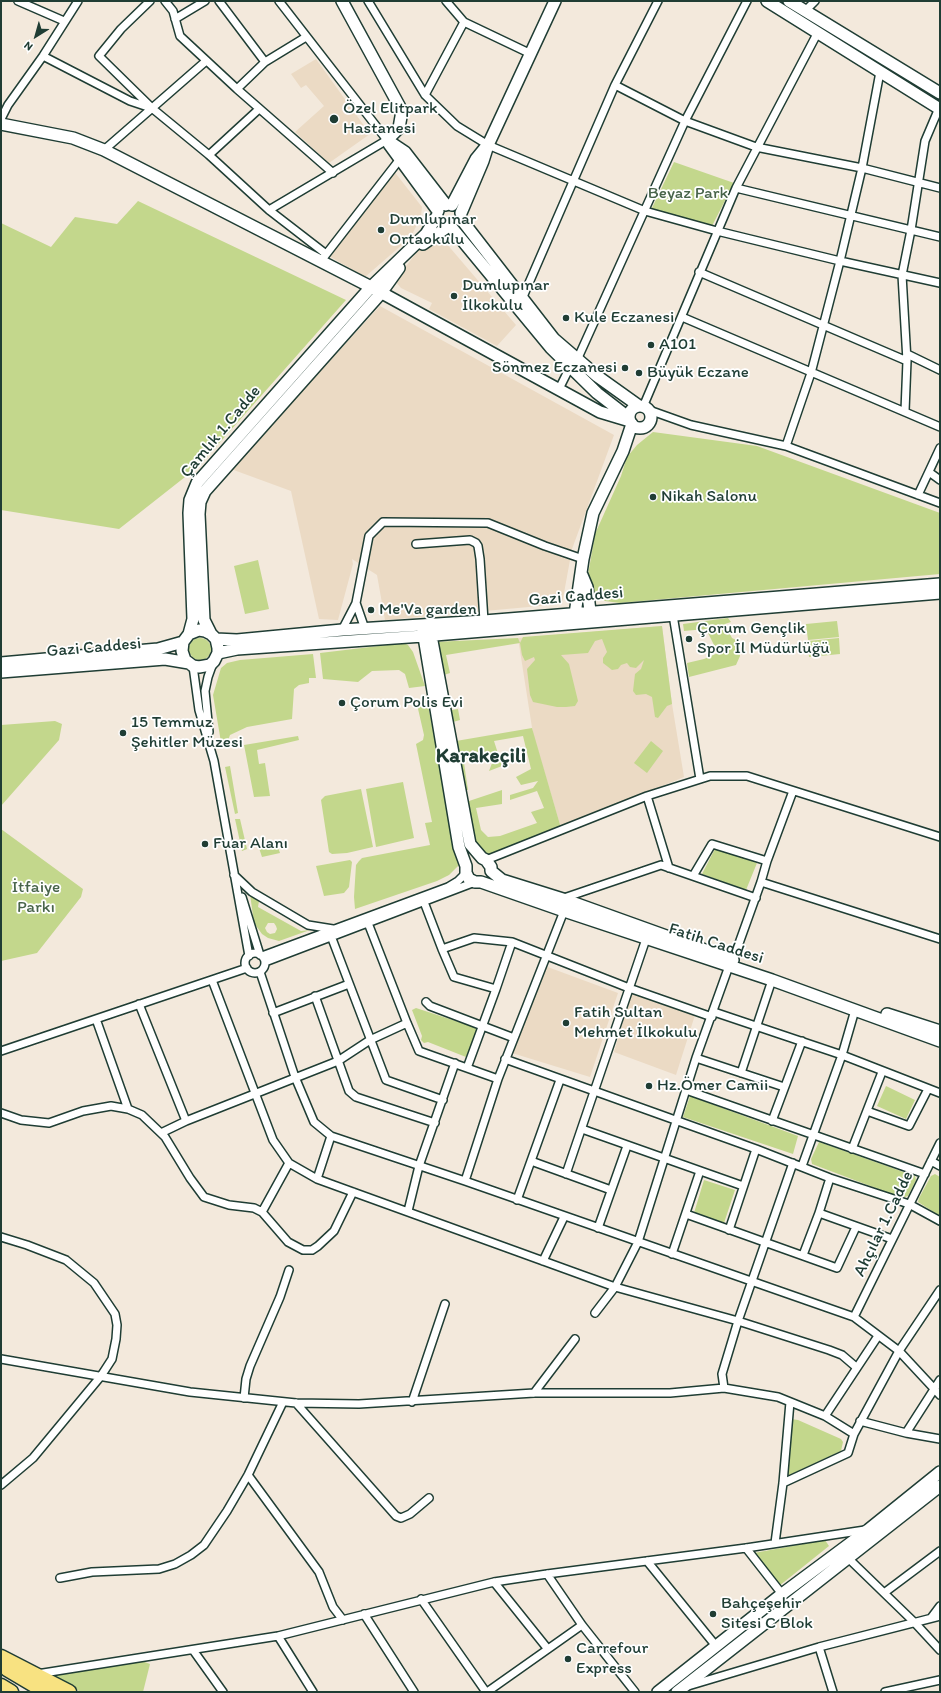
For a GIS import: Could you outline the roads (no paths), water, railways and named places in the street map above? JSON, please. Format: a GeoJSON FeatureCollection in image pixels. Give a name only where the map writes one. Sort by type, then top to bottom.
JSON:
{"type":"FeatureCollection","features":[{"type":"Feature","properties":{"kind":"highway"},"geometry":{"type":"LineString","coordinates":[[1,1657],[70,1692]]}},
{"type":"Feature","properties":{"kind":"highway"},"geometry":{"type":"LineString","coordinates":[[1,1666],[46,1692]]}},
{"type":"Feature","properties":{"kind":"highway"},"geometry":{"type":"LineString","coordinates":[[1,1686],[11,1692]]}},
{"type":"Feature","properties":{"kind":"street"},"geometry":{"type":"LineString","coordinates":[[18,1],[64,22]]}},
{"type":"Feature","properties":{"kind":"street"},"geometry":{"type":"LineString","coordinates":[[1,119],[8,105],[43,56],[78,1]]}},
{"type":"Feature","properties":{"kind":"street"},"geometry":{"type":"LineString","coordinates":[[150,1],[121,29],[99,56],[153,108],[209,155],[323,258]]}},
{"type":"Feature","properties":{"kind":"street"},"geometry":{"type":"LineString","coordinates":[[165,1],[173,11],[180,36],[259,109],[333,173]]}},
{"type":"Feature","properties":{"kind":"street"},"geometry":{"type":"LineString","coordinates":[[175,19],[205,1]]}},
{"type":"Feature","properties":{"kind":"street"},"geometry":{"type":"LineString","coordinates":[[219,1],[265,62]]}},
{"type":"Feature","properties":{"kind":"street"},"geometry":{"type":"LineString","coordinates":[[279,1],[387,140],[400,159],[443,209]]}},
{"type":"Feature","properties":{"kind":"street"},"geometry":{"type":"LineString","coordinates":[[269,210],[387,140],[399,128],[402,111],[342,1]]}},
{"type":"Feature","properties":{"kind":"street"},"geometry":{"type":"LineString","coordinates":[[368,1],[426,95],[457,126],[488,145],[645,211],[717,231],[840,261],[940,283]]}},
{"type":"Feature","properties":{"kind":"street"},"geometry":{"type":"LineString","coordinates":[[446,1],[464,22],[529,53]]}},
{"type":"Feature","properties":{"kind":"street"},"geometry":{"type":"LineString","coordinates":[[210,750],[205,691],[218,648],[204,620],[199,514],[200,502],[205,491],[381,293],[402,263],[428,240],[449,228],[458,225],[488,145],[529,53],[555,1]]}},
{"type":"Feature","properties":{"kind":"street"},"geometry":{"type":"LineString","coordinates":[[522,299],[615,85],[658,1]]}},
{"type":"Feature","properties":{"kind":"street"},"geometry":{"type":"LineString","coordinates":[[559,389],[574,364],[686,121],[747,1]]}},
{"type":"Feature","properties":{"kind":"street"},"geometry":{"type":"LineString","coordinates":[[767,1],[940,109],[925,141],[911,230],[902,275],[907,358],[905,411]]}},
{"type":"Feature","properties":{"kind":"street"},"geometry":{"type":"LineString","coordinates":[[789,1],[940,94]]}},
{"type":"Feature","properties":{"kind":"street"},"geometry":{"type":"LineString","coordinates":[[804,11],[815,1]]}},
{"type":"Feature","properties":{"kind":"street"},"geometry":{"type":"LineString","coordinates":[[426,95],[464,22]]}},
{"type":"Feature","properties":{"kind":"street"},"geometry":{"type":"LineString","coordinates":[[1,124],[73,138],[104,150],[323,258],[381,293],[600,412],[647,426],[650,420],[644,408],[717,231],[756,147],[818,32]]}},
{"type":"Feature","properties":{"kind":"street"},"geometry":{"type":"LineString","coordinates":[[237,89],[265,62],[306,37]]}},
{"type":"Feature","properties":{"kind":"street"},"geometry":{"type":"LineString","coordinates":[[43,56],[130,102],[153,108]]}},
{"type":"Feature","properties":{"kind":"street"},"geometry":{"type":"LineString","coordinates":[[104,150],[206,61]]}},
{"type":"Feature","properties":{"kind":"street"},"geometry":{"type":"LineString","coordinates":[[786,446],[812,373],[862,168],[880,72]]}},
{"type":"Feature","properties":{"kind":"street"},"geometry":{"type":"LineString","coordinates":[[615,85],[686,121],[756,147],[862,168],[940,188]]}},
{"type":"Feature","properties":{"kind":"street"},"geometry":{"type":"LineString","coordinates":[[209,155],[259,109]]}},
{"type":"Feature","properties":{"kind":"street"},"geometry":{"type":"LineString","coordinates":[[387,140],[405,152],[443,209]]}},
{"type":"Feature","properties":{"kind":"street","name":"Çamlık 1.Cadde"},"geometry":{"type":"LineString","coordinates":[[186,638],[193,619],[189,512],[192,493],[197,483],[371,287],[426,234],[476,159],[488,145]]}},
{"type":"Feature","properties":{"kind":"street"},"geometry":{"type":"LineString","coordinates":[[323,258],[400,159]]}},
{"type":"Feature","properties":{"kind":"street"},"geometry":{"type":"LineString","coordinates":[[736,188],[940,237]]}},
{"type":"Feature","properties":{"kind":"street"},"geometry":{"type":"LineString","coordinates":[[443,209],[458,208],[461,216],[522,299],[574,364],[616,409],[633,423]]}},
{"type":"Feature","properties":{"kind":"street"},"geometry":{"type":"LineString","coordinates":[[443,209],[438,221],[449,228],[550,348],[574,364],[597,376],[644,408],[691,425],[786,446],[940,503]]}},
{"type":"Feature","properties":{"kind":"street"},"geometry":{"type":"LineString","coordinates":[[700,272],[824,325],[940,370]]}},
{"type":"Feature","properties":{"kind":"street"},"geometry":{"type":"LineString","coordinates":[[682,317],[940,427]]}},
{"type":"Feature","properties":{"kind":"street"},"geometry":{"type":"LineString","coordinates":[[576,618],[583,559],[593,513],[623,451],[633,423],[631,412],[644,408]]}},
{"type":"Feature","properties":{"kind":"street"},"geometry":{"type":"LineString","coordinates":[[918,495],[940,448]]}},
{"type":"Feature","properties":{"kind":"street"},"geometry":{"type":"LineString","coordinates":[[929,472],[940,480]]}},
{"type":"Feature","properties":{"kind":"street"},"geometry":{"type":"LineString","coordinates":[[342,630],[356,603],[369,536],[383,522],[488,523],[545,546],[583,559]]}},
{"type":"Feature","properties":{"kind":"street"},"geometry":{"type":"LineString","coordinates":[[416,544],[470,540],[476,543],[478,546],[480,559],[484,621]]}},
{"type":"Feature","properties":{"kind":"street"},"geometry":{"type":"LineString","coordinates":[[582,575],[587,587],[605,611]]}},
{"type":"Feature","properties":{"kind":"street","name":"Gazi Caddesi"},"geometry":{"type":"LineString","coordinates":[[591,617],[605,611],[940,584]]}},
{"type":"Feature","properties":{"kind":"street"},"geometry":{"type":"LineString","coordinates":[[587,587],[591,617]]}},
{"type":"Feature","properties":{"kind":"street","name":"Gazi Caddesi"},"geometry":{"type":"LineString","coordinates":[[216,657],[237,649],[426,630],[591,617],[673,615],[940,593]]}},
{"type":"Feature","properties":{"kind":"street"},"geometry":{"type":"LineString","coordinates":[[356,603],[365,629]]}},
{"type":"Feature","properties":{"kind":"street"},"geometry":{"type":"LineString","coordinates":[[673,615],[700,779]]}},
{"type":"Feature","properties":{"kind":"street","name":"Gazi Caddesi"},"geometry":{"type":"LineString","coordinates":[[213,636],[237,640],[342,630],[426,630],[484,621],[576,618]]}},
{"type":"Feature","properties":{"kind":"street"},"geometry":{"type":"LineString","coordinates":[[213,636],[199,630],[186,638],[183,655],[191,665],[199,710],[214,761],[249,956]]}},
{"type":"Feature","properties":{"kind":"street"},"geometry":{"type":"LineString","coordinates":[[263,957],[331,936],[487,879],[491,867],[470,844],[426,630]]}},
{"type":"Feature","properties":{"kind":"street","name":"Fatih Caddesi"},"geometry":{"type":"LineString","coordinates":[[426,630],[459,847],[469,879],[646,939],[731,963],[940,1031]]}},
{"type":"Feature","properties":{"kind":"street","name":"Gazi Caddesi"},"geometry":{"type":"LineString","coordinates":[[1,663],[158,649],[186,638]]}},
{"type":"Feature","properties":{"kind":"street"},"geometry":{"type":"LineString","coordinates":[[191,665],[204,667],[216,657]]}},
{"type":"Feature","properties":{"kind":"street","name":"Gazi Caddesi"},"geometry":{"type":"LineString","coordinates":[[1,672],[165,659],[191,665]]}},
{"type":"Feature","properties":{"kind":"street"},"geometry":{"type":"LineString","coordinates":[[263,957],[448,887],[466,870],[470,861],[475,858],[484,859],[647,796],[710,776],[747,776],[940,837]]}},
{"type":"Feature","properties":{"kind":"street"},"geometry":{"type":"LineString","coordinates":[[595,1313],[615,1287],[638,1242],[696,1058],[762,882],[767,861],[793,790]]}},
{"type":"Feature","properties":{"kind":"street"},"geometry":{"type":"LineString","coordinates":[[647,796],[668,868]]}},
{"type":"Feature","properties":{"kind":"street"},"geometry":{"type":"LineString","coordinates":[[693,876],[712,844],[767,861]]}},
{"type":"Feature","properties":{"kind":"street"},"geometry":{"type":"LineString","coordinates":[[561,899],[661,865],[756,898]]}},
{"type":"Feature","properties":{"kind":"street","name":"Fatih Caddesi"},"geometry":{"type":"LineString","coordinates":[[490,871],[502,880],[561,899],[772,980],[940,1040]]}},
{"type":"Feature","properties":{"kind":"street"},"geometry":{"type":"LineString","coordinates":[[234,874],[252,892],[308,925],[335,929]]}},
{"type":"Feature","properties":{"kind":"street"},"geometry":{"type":"LineString","coordinates":[[234,874],[263,957],[264,968],[260,972],[254,973],[247,968],[245,964],[246,958],[251,954],[257,953],[263,957]]}},
{"type":"Feature","properties":{"kind":"street"},"geometry":{"type":"LineString","coordinates":[[762,882],[940,939]]}},
{"type":"Feature","properties":{"kind":"street"},"geometry":{"type":"LineString","coordinates":[[424,902],[454,977],[496,989]]}},
{"type":"Feature","properties":{"kind":"street"},"geometry":{"type":"LineString","coordinates":[[465,1181],[505,1059],[564,911]]}},
{"type":"Feature","properties":{"kind":"street"},"geometry":{"type":"LineString","coordinates":[[368,923],[419,1051],[498,1079]]}},
{"type":"Feature","properties":{"kind":"street"},"geometry":{"type":"LineString","coordinates":[[331,936],[386,1080],[443,1100]]}},
{"type":"Feature","properties":{"kind":"street"},"geometry":{"type":"LineString","coordinates":[[442,949],[474,938],[512,942],[630,988],[756,1026],[842,1055],[940,1094]]}},
{"type":"Feature","properties":{"kind":"street"},"geometry":{"type":"LineString","coordinates":[[566,1174],[595,1093],[646,939]]}},
{"type":"Feature","properties":{"kind":"street"},"geometry":{"type":"LineString","coordinates":[[467,1068],[512,942]]}},
{"type":"Feature","properties":{"kind":"street"},"geometry":{"type":"LineString","coordinates":[[1,1051],[247,968]]}},
{"type":"Feature","properties":{"kind":"street"},"geometry":{"type":"LineString","coordinates":[[260,972],[272,1012],[314,1122],[330,1136],[465,1181],[854,1317],[899,1351],[940,1395]]}},
{"type":"Feature","properties":{"kind":"street"},"geometry":{"type":"LineString","coordinates":[[212,980],[273,1140],[289,1163],[317,1179],[615,1287],[738,1321],[829,1350],[842,1355],[856,1367]]}},
{"type":"Feature","properties":{"kind":"street"},"geometry":{"type":"LineString","coordinates":[[741,1073],[772,980]]}},
{"type":"Feature","properties":{"kind":"street"},"geometry":{"type":"LineString","coordinates":[[272,1012],[349,984]]}},
{"type":"Feature","properties":{"kind":"street"},"geometry":{"type":"LineString","coordinates":[[315,996],[349,1091],[356,1097],[435,1123]]}},
{"type":"Feature","properties":{"kind":"street"},"geometry":{"type":"LineString","coordinates":[[426,1002],[430,1006],[514,1038]]}},
{"type":"Feature","properties":{"kind":"street"},"geometry":{"type":"LineString","coordinates":[[139,1004],[186,1121]]}},
{"type":"Feature","properties":{"kind":"street"},"geometry":{"type":"LineString","coordinates":[[802,1166],[842,1055],[855,1010]]}},
{"type":"Feature","properties":{"kind":"street"},"geometry":{"type":"LineString","coordinates":[[96,1019],[128,1109]]}},
{"type":"Feature","properties":{"kind":"street"},"geometry":{"type":"LineString","coordinates":[[161,1133],[186,1121],[338,1061],[370,1040],[407,1023]]}},
{"type":"Feature","properties":{"kind":"street"},"geometry":{"type":"LineString","coordinates":[[772,1121],[802,1041]]}},
{"type":"Feature","properties":{"kind":"street"},"geometry":{"type":"LineString","coordinates":[[696,1058],[784,1087]]}},
{"type":"Feature","properties":{"kind":"street"},"geometry":{"type":"LineString","coordinates":[[505,1059],[595,1093],[756,1149],[830,1178],[909,1204],[940,1221]]}},
{"type":"Feature","properties":{"kind":"street"},"geometry":{"type":"LineString","coordinates":[[408,1212],[419,1166],[455,1063]]}},
{"type":"Feature","properties":{"kind":"street"},"geometry":{"type":"LineString","coordinates":[[852,1149],[882,1072]]}},
{"type":"Feature","properties":{"kind":"street"},"geometry":{"type":"LineString","coordinates":[[518,1200],[560,1080]]}},
{"type":"Feature","properties":{"kind":"street"},"geometry":{"type":"LineString","coordinates":[[867,1111],[909,1126],[928,1089]]}},
{"type":"Feature","properties":{"kind":"street"},"geometry":{"type":"LineString","coordinates":[[686,1090],[813,1136],[925,1174]]}},
{"type":"Feature","properties":{"kind":"street"},"geometry":{"type":"LineString","coordinates":[[1,1113],[21,1120],[49,1123],[98,1107],[111,1106],[128,1109],[142,1115],[165,1137],[190,1178],[204,1197],[229,1205],[254,1208],[262,1212],[288,1242],[303,1250],[312,1250],[334,1231],[353,1192]]}},
{"type":"Feature","properties":{"kind":"street"},"geometry":{"type":"LineString","coordinates":[[582,1129],[743,1186]]}},
{"type":"Feature","properties":{"kind":"street"},"geometry":{"type":"LineString","coordinates":[[317,1179],[330,1136]]}},
{"type":"Feature","properties":{"kind":"street","name":"Ahçılar 1.Cadde"},"geometry":{"type":"LineString","coordinates":[[854,1317],[940,1143]]}},
{"type":"Feature","properties":{"kind":"street"},"geometry":{"type":"LineString","coordinates":[[598,1228],[627,1146]]}},
{"type":"Feature","properties":{"kind":"street"},"geometry":{"type":"LineString","coordinates":[[728,1230],[756,1149]]}},
{"type":"Feature","properties":{"kind":"street"},"geometry":{"type":"LineString","coordinates":[[931,1161],[940,1166]]}},
{"type":"Feature","properties":{"kind":"street"},"geometry":{"type":"LineString","coordinates":[[531,1162],[611,1190]]}},
{"type":"Feature","properties":{"kind":"street"},"geometry":{"type":"LineString","coordinates":[[262,1212],[289,1163]]}},
{"type":"Feature","properties":{"kind":"street"},"geometry":{"type":"LineString","coordinates":[[724,1388],[722,1374],[738,1321],[793,1163]]}},
{"type":"Feature","properties":{"kind":"street"},"geometry":{"type":"LineString","coordinates":[[672,1254],[700,1171]]}},
{"type":"Feature","properties":{"kind":"street"},"geometry":{"type":"LineString","coordinates":[[803,1255],[819,1213],[830,1178]]}},
{"type":"Feature","properties":{"kind":"street"},"geometry":{"type":"LineString","coordinates":[[819,1213],[892,1240]]}},
{"type":"Feature","properties":{"kind":"street"},"geometry":{"type":"LineString","coordinates":[[686,1214],[837,1268],[856,1227]]}},
{"type":"Feature","properties":{"kind":"street"},"geometry":{"type":"LineString","coordinates":[[543,1261],[564,1216]]}},
{"type":"Feature","properties":{"kind":"street"},"geometry":{"type":"LineString","coordinates":[[1,1237],[66,1260],[94,1283],[115,1314],[117,1325],[112,1359],[101,1376],[33,1458],[1,1485]]}},
{"type":"Feature","properties":{"kind":"street"},"geometry":{"type":"LineString","coordinates":[[244,1398],[246,1380],[250,1366],[280,1297],[289,1270]]}},
{"type":"Feature","properties":{"kind":"street"},"geometry":{"type":"LineString","coordinates":[[783,1483],[848,1452],[860,1421],[899,1351],[940,1290]]}},
{"type":"Feature","properties":{"kind":"street"},"geometry":{"type":"LineString","coordinates":[[412,1402],[445,1304]]}},
{"type":"Feature","properties":{"kind":"street"},"geometry":{"type":"LineString","coordinates":[[825,1416],[856,1367],[878,1336]]}},
{"type":"Feature","properties":{"kind":"street"},"geometry":{"type":"LineString","coordinates":[[534,1393],[575,1339]]}},
{"type":"Feature","properties":{"kind":"street"},"geometry":{"type":"LineString","coordinates":[[1,1359],[190,1392],[283,1402],[359,1404],[412,1402],[534,1393],[670,1393],[724,1388],[778,1397],[825,1416],[854,1434]]}},
{"type":"Feature","properties":{"kind":"street"},"geometry":{"type":"LineString","coordinates":[[906,1433],[940,1380]]}},
{"type":"Feature","properties":{"kind":"street"},"geometry":{"type":"LineString","coordinates":[[60,1578],[92,1572],[159,1569],[175,1564],[204,1545],[227,1511],[248,1475],[283,1402]]}},
{"type":"Feature","properties":{"kind":"street"},"geometry":{"type":"LineString","coordinates":[[296,1402],[396,1516],[401,1518],[410,1514],[429,1498]]}},
{"type":"Feature","properties":{"kind":"street"},"geometry":{"type":"LineString","coordinates":[[775,1543],[783,1483],[790,1402]]}},
{"type":"Feature","properties":{"kind":"street"},"geometry":{"type":"LineString","coordinates":[[860,1421],[906,1433],[940,1439]]}},
{"type":"Feature","properties":{"kind":"street"},"geometry":{"type":"LineString","coordinates":[[658,1692],[782,1594],[868,1530],[940,1472]]}},
{"type":"Feature","properties":{"kind":"street"},"geometry":{"type":"LineString","coordinates":[[248,1475],[319,1572],[333,1607],[342,1620]]}},
{"type":"Feature","properties":{"kind":"street"},"geometry":{"type":"LineString","coordinates":[[679,1690],[940,1486]]}},
{"type":"Feature","properties":{"kind":"street"},"geometry":{"type":"LineString","coordinates":[[36,1674],[278,1636],[421,1599],[494,1582],[868,1530]]}},
{"type":"Feature","properties":{"kind":"street"},"geometry":{"type":"LineString","coordinates":[[746,1548],[782,1594]]}},
{"type":"Feature","properties":{"kind":"street"},"geometry":{"type":"LineString","coordinates":[[884,1593],[940,1551]]}},
{"type":"Feature","properties":{"kind":"street"},"geometry":{"type":"LineString","coordinates":[[848,1558],[915,1623],[940,1650]]}},
{"type":"Feature","properties":{"kind":"street"},"geometry":{"type":"LineString","coordinates":[[647,1561],[716,1646]]}},
{"type":"Feature","properties":{"kind":"street"},"geometry":{"type":"LineString","coordinates":[[547,1574],[582,1625],[634,1692]]}},
{"type":"Feature","properties":{"kind":"street"},"geometry":{"type":"LineString","coordinates":[[494,1582],[547,1648]]}},
{"type":"Feature","properties":{"kind":"street"},"geometry":{"type":"LineString","coordinates":[[421,1599],[486,1692],[582,1625]]}},
{"type":"Feature","properties":{"kind":"street"},"geometry":{"type":"LineString","coordinates":[[931,1618],[940,1606]]}},
{"type":"Feature","properties":{"kind":"street"},"geometry":{"type":"LineString","coordinates":[[364,1614],[414,1692]]}},
{"type":"Feature","properties":{"kind":"street"},"geometry":{"type":"LineString","coordinates":[[679,1690],[819,1647],[940,1616]]}},
{"type":"Feature","properties":{"kind":"street"},"geometry":{"type":"LineString","coordinates":[[278,1636],[313,1692]]}},
{"type":"Feature","properties":{"kind":"street"},"geometry":{"type":"LineString","coordinates":[[819,1647],[833,1692]]}},
{"type":"Feature","properties":{"kind":"street"},"geometry":{"type":"LineString","coordinates":[[193,1650],[223,1692]]}},
{"type":"Feature","properties":{"kind":"street"},"geometry":{"type":"LineString","coordinates":[[885,1692],[940,1680]]}},
{"type":"Feature","properties":{"kind":"place","name":"Özel Elitpark Hastanesi"},"geometry":{"type":"Point","coordinates":[334,119]}},
{"type":"Feature","properties":{"kind":"place","name":"Dumlupınar Ortaokulu"},"geometry":{"type":"Point","coordinates":[381,230]}},
{"type":"Feature","properties":{"kind":"place","name":"Dumlupınar İlkokulu"},"geometry":{"type":"Point","coordinates":[454,296]}},
{"type":"Feature","properties":{"kind":"place","name":"Kule Eczanesi"},"geometry":{"type":"Point","coordinates":[566,318]}},
{"type":"Feature","properties":{"kind":"place","name":"A101"},"geometry":{"type":"Point","coordinates":[651,345]}},
{"type":"Feature","properties":{"kind":"place","name":"Sönmez Eczanesi"},"geometry":{"type":"Point","coordinates":[625,368]}},
{"type":"Feature","properties":{"kind":"place","name":"Büyük Eczane"},"geometry":{"type":"Point","coordinates":[639,373]}},
{"type":"Feature","properties":{"kind":"place","name":"Nikah Salonu"},"geometry":{"type":"Point","coordinates":[653,497]}},
{"type":"Feature","properties":{"kind":"place","name":"Me'Va garden"},"geometry":{"type":"Point","coordinates":[371,610]}},
{"type":"Feature","properties":{"kind":"place","name":"Çorum Gençlik Spor İl Müdürlüğü"},"geometry":{"type":"Point","coordinates":[689,639]}},
{"type":"Feature","properties":{"kind":"place","name":"Çorum Polis Evi"},"geometry":{"type":"Point","coordinates":[342,703]}},
{"type":"Feature","properties":{"kind":"place","name":"15 Temmuz Şehitler Müzesi"},"geometry":{"type":"Point","coordinates":[123,733]}},
{"type":"Feature","properties":{"kind":"place","name":"Fuar Alanı"},"geometry":{"type":"Point","coordinates":[205,844]}},
{"type":"Feature","properties":{"kind":"place","name":"Fatih Sultan Mehmet İlkokulu"},"geometry":{"type":"Point","coordinates":[566,1023]}},
{"type":"Feature","properties":{"kind":"place","name":"Hz.Ömer Camii"},"geometry":{"type":"Point","coordinates":[649,1086]}},
{"type":"Feature","properties":{"kind":"place","name":"Bahçeşehir Sitesi C Blok"},"geometry":{"type":"Point","coordinates":[713,1614]}},
{"type":"Feature","properties":{"kind":"place","name":"Carrefour Express"},"geometry":{"type":"Point","coordinates":[568,1659]}},
{"type":"Feature","properties":{"kind":"district","name":"Karakeçili"},"geometry":{"type":"Point","coordinates":[481,757]}},
{"type":"Feature","properties":{"kind":"park label","name":"Beyaz Park"},"geometry":{"type":"Point","coordinates":[688,194]}},
{"type":"Feature","properties":{"kind":"park label","name":"İtfaiye Parkı"},"geometry":{"type":"Point","coordinates":[36,898]}}]}
